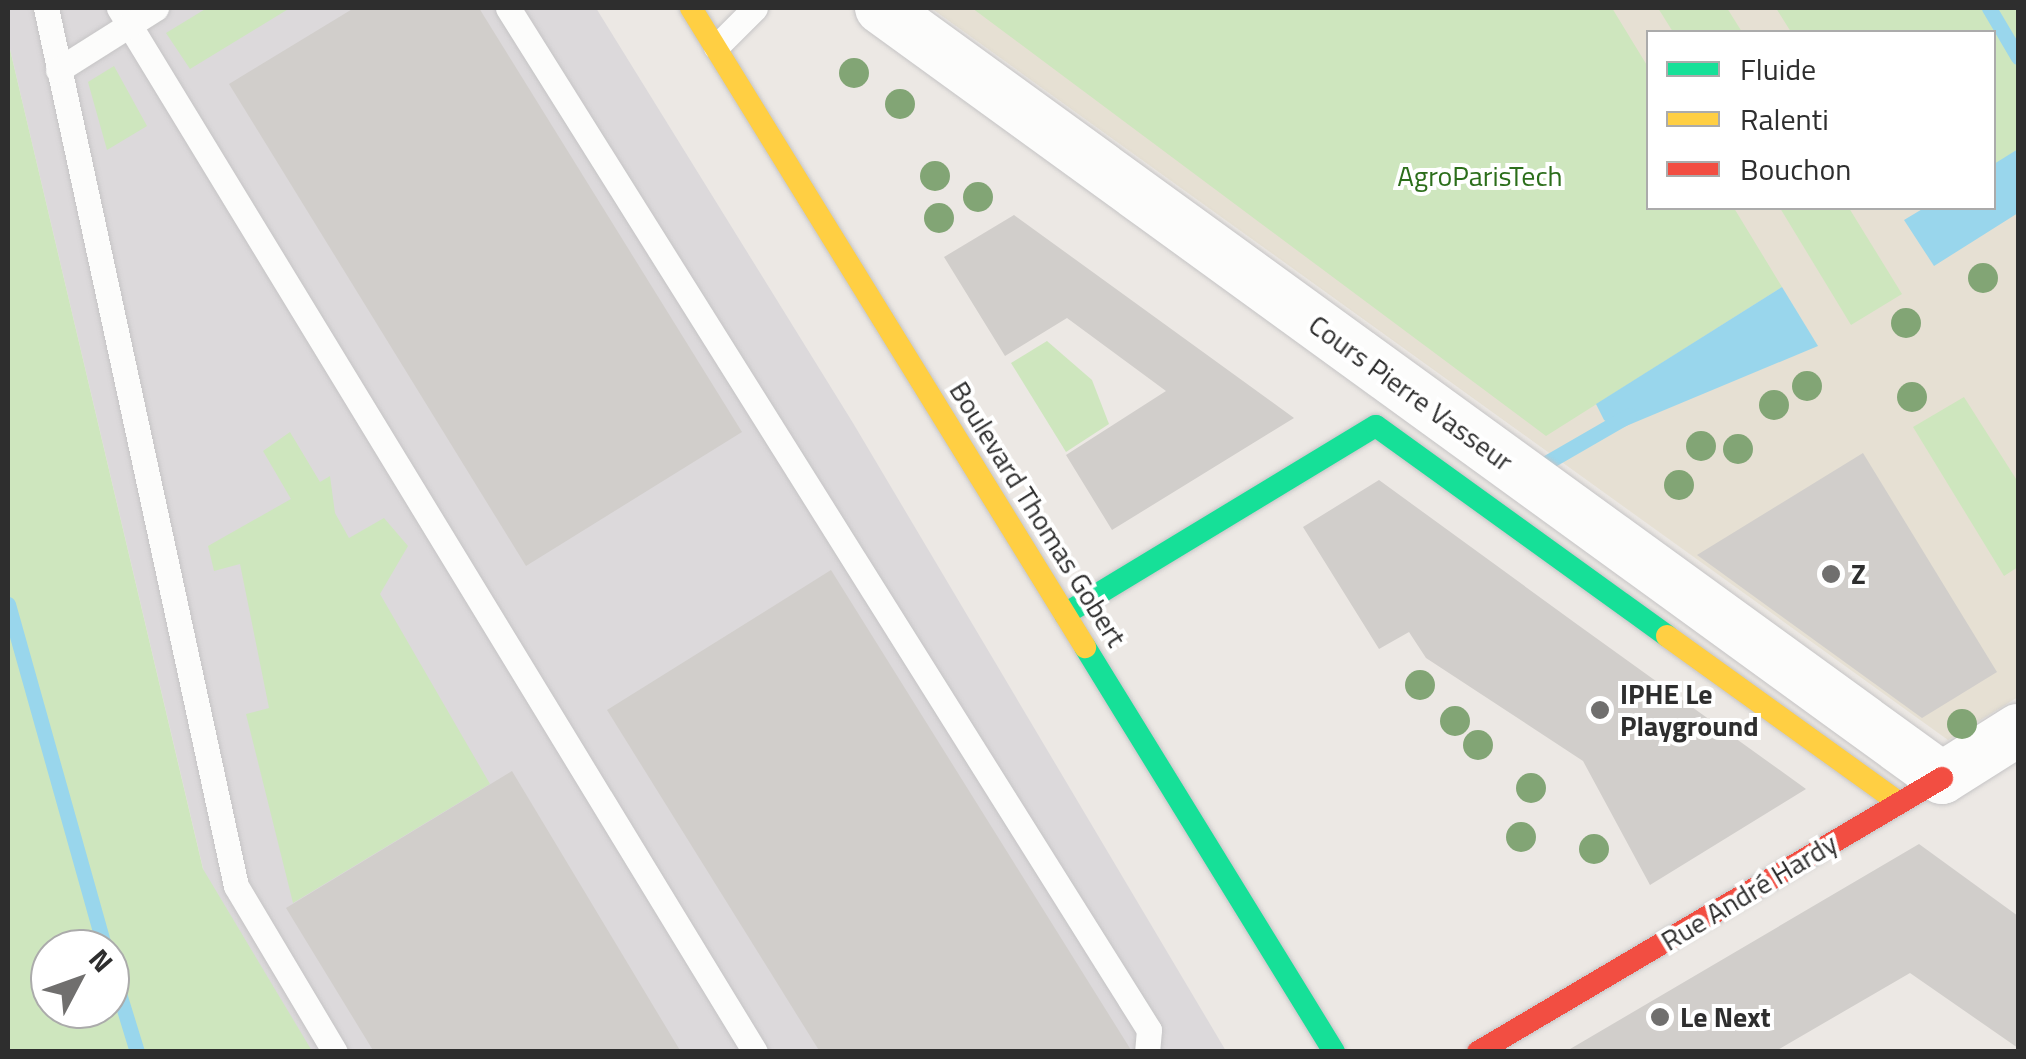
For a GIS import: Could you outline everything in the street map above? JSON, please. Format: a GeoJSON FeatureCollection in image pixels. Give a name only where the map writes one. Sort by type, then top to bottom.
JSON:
{"type":"FeatureCollection","features":[{"type":"Feature","properties":{"kind":"street","name":"Boulevard Thomas Gobert"},"geometry":{"type":"LineString","coordinates":[[691,8],[1334,1052]]}},
{"type":"Feature","properties":{"kind":"street","name":"Cours Pierre Vasseur"},"geometry":{"type":"LineString","coordinates":[[880,8],[1920,790]]}},
{"type":"Feature","properties":{"kind":"street"},"geometry":{"type":"LineString","coordinates":[[1065,614],[1376,426],[1920,790]]}},
{"type":"Feature","properties":{"kind":"street","name":"Rue André Hardy"},"geometry":{"type":"LineString","coordinates":[[1478,1052],[2018,730]]}},
{"type":"Feature","properties":{"kind":"lane"},"geometry":{"type":"LineString","coordinates":[[46,8],[236,886],[335,1052]]}},
{"type":"Feature","properties":{"kind":"lane"},"geometry":{"type":"LineString","coordinates":[[58,70],[125,16],[156,8]]}},
{"type":"Feature","properties":{"kind":"lane"},"geometry":{"type":"LineString","coordinates":[[508,8],[1149,1030],[1147,1052]]}},
{"type":"Feature","properties":{"kind":"lane"},"geometry":{"type":"LineString","coordinates":[[716,48],[755,8]]}},
{"type":"Feature","properties":{"kind":"lane"},"geometry":{"type":"LineString","coordinates":[[125,16],[371,430],[756,1052]]}},
{"type":"Feature","properties":{"kind":"shaded area"},"geometry":{"type":"Polygon","coordinates":[[[8,8],[596,8],[853,423],[1226,1051],[246,1051],[8,41],[8,8]]]}},
{"type":"Feature","properties":{"kind":"shaded area"},"geometry":{"type":"Polygon","coordinates":[[[931,8],[2018,8],[2018,697],[1948,740],[931,8]]]}},
{"type":"Feature","properties":{"kind":"green space"},"geometry":{"type":"Polygon","coordinates":[[[207,8],[290,8],[190,69],[166,33],[207,8]]]}},
{"type":"Feature","properties":{"kind":"green space","name":"AgroParisTech"},"geometry":{"type":"Polygon","coordinates":[[[972,8],[1612,8],[1646,64],[1646,210],[1735,210],[1782,287],[1546,436],[972,8]]]}},
{"type":"Feature","properties":{"kind":"green space"},"geometry":{"type":"Polygon","coordinates":[[[1658,8],[1727,8],[1741,30],[1672,30],[1658,8]]]}},
{"type":"Feature","properties":{"kind":"green space"},"geometry":{"type":"Polygon","coordinates":[[[1776,8],[2018,8],[2018,149],[1996,164],[1996,30],[1790,30],[1776,8]]]}},
{"type":"Feature","properties":{"kind":"green space"},"geometry":{"type":"Polygon","coordinates":[[[8,41],[203,869],[312,1051],[8,1051],[8,41]]]}},
{"type":"Feature","properties":{"kind":"green space"},"geometry":{"type":"Polygon","coordinates":[[[114,66],[147,126],[107,150],[88,82],[114,66]]]}},
{"type":"Feature","properties":{"kind":"green space"},"geometry":{"type":"Polygon","coordinates":[[[1781,210],[1850,210],[1902,294],[1851,325],[1781,210]]]}},
{"type":"Feature","properties":{"kind":"green space"},"geometry":{"type":"Polygon","coordinates":[[[1047,341],[1092,380],[1109,424],[1066,452],[1011,363],[1047,341]]]}},
{"type":"Feature","properties":{"kind":"green space"},"geometry":{"type":"Polygon","coordinates":[[[1964,397],[2018,482],[2018,567],[2004,576],[1913,427],[1964,397]]]}},
{"type":"Feature","properties":{"kind":"green space"},"geometry":{"type":"Polygon","coordinates":[[[290,432],[320,482],[330,476],[335,513],[349,538],[384,518],[408,546],[380,594],[490,784],[293,903],[246,714],[269,708],[240,564],[214,571],[208,546],[291,499],[263,451],[290,432]]]}},
{"type":"Feature","properties":{"kind":"water"},"geometry":{"type":"Polygon","coordinates":[[[2018,149],[2018,213],[1934,266],[1904,220],[1921,210],[1996,210],[1996,163],[2018,149]]]}},
{"type":"Feature","properties":{"kind":"water"},"geometry":{"type":"Polygon","coordinates":[[[1782,287],[1818,346],[1619,429],[1604,420],[1596,404],[1782,287]]]}},
{"type":"Feature","properties":{"kind":"building"},"geometry":{"type":"Polygon","coordinates":[[[354,8],[479,8],[742,432],[526,566],[229,84],[354,8]]]}},
{"type":"Feature","properties":{"kind":"building"},"geometry":{"type":"Polygon","coordinates":[[[1014,215],[1294,418],[1112,530],[1066,455],[1166,391],[1067,318],[1005,356],[944,257],[1014,215]]]}},
{"type":"Feature","properties":{"kind":"building","name":"Z"},"geometry":{"type":"Polygon","coordinates":[[[1863,453],[1997,672],[1922,718],[1697,555],[1863,453]]]}},
{"type":"Feature","properties":{"kind":"building","name":"IPHE Le Playground"},"geometry":{"type":"Polygon","coordinates":[[[1379,480],[1806,789],[1650,885],[1583,761],[1426,658],[1409,632],[1379,649],[1303,527],[1379,480]]]}},
{"type":"Feature","properties":{"kind":"building"},"geometry":{"type":"Polygon","coordinates":[[[831,570],[1131,1052],[820,1052],[607,710],[831,570]]]}},
{"type":"Feature","properties":{"kind":"building"},"geometry":{"type":"Polygon","coordinates":[[[512,771],[681,1052],[374,1052],[286,908],[512,771]]]}},
{"type":"Feature","properties":{"kind":"building"},"geometry":{"type":"Polygon","coordinates":[[[1919,844],[2018,916],[2018,1048],[1910,973],[1774,1052],[1565,1052],[1919,844]]]}},
{"type":"Feature","properties":{"kind":"waterway"},"geometry":{"type":"LineString","coordinates":[[1989,8],[2018,57]]}},
{"type":"Feature","properties":{"kind":"waterway"},"geometry":{"type":"LineString","coordinates":[[1532,471],[1629,415]]}},
{"type":"Feature","properties":{"kind":"waterway"},"geometry":{"type":"LineString","coordinates":[[8,604],[99,929]]}},
{"type":"Feature","properties":{"kind":"waterway"},"geometry":{"type":"LineString","coordinates":[[130,1029],[137,1052]]}},
{"type":"Feature","properties":{"kind":"traffic: fast"},"geometry":{"type":"LineString","coordinates":[[1065,614],[1376,426],[1667,636]]}},
{"type":"Feature","properties":{"kind":"traffic: fast"},"geometry":{"type":"LineString","coordinates":[[1085,647],[1334,1052]]}},
{"type":"Feature","properties":{"kind":"traffic: slow"},"geometry":{"type":"LineString","coordinates":[[691,8],[1085,647]]}},
{"type":"Feature","properties":{"kind":"traffic: slow"},"geometry":{"type":"LineString","coordinates":[[1667,636],[1899,803]]}},
{"type":"Feature","properties":{"kind":"traffic: jam"},"geometry":{"type":"LineString","coordinates":[[1478,1052],[1942,778]]}},
{"type":"Feature","properties":{"kind":"place","name":"Z"},"geometry":{"type":"Point","coordinates":[1831,574]}},
{"type":"Feature","properties":{"kind":"place","name":"IPHE Le Playground"},"geometry":{"type":"Point","coordinates":[1600,710]}},
{"type":"Feature","properties":{"kind":"place","name":"Le Next"},"geometry":{"type":"Point","coordinates":[1660,1017]}}]}
